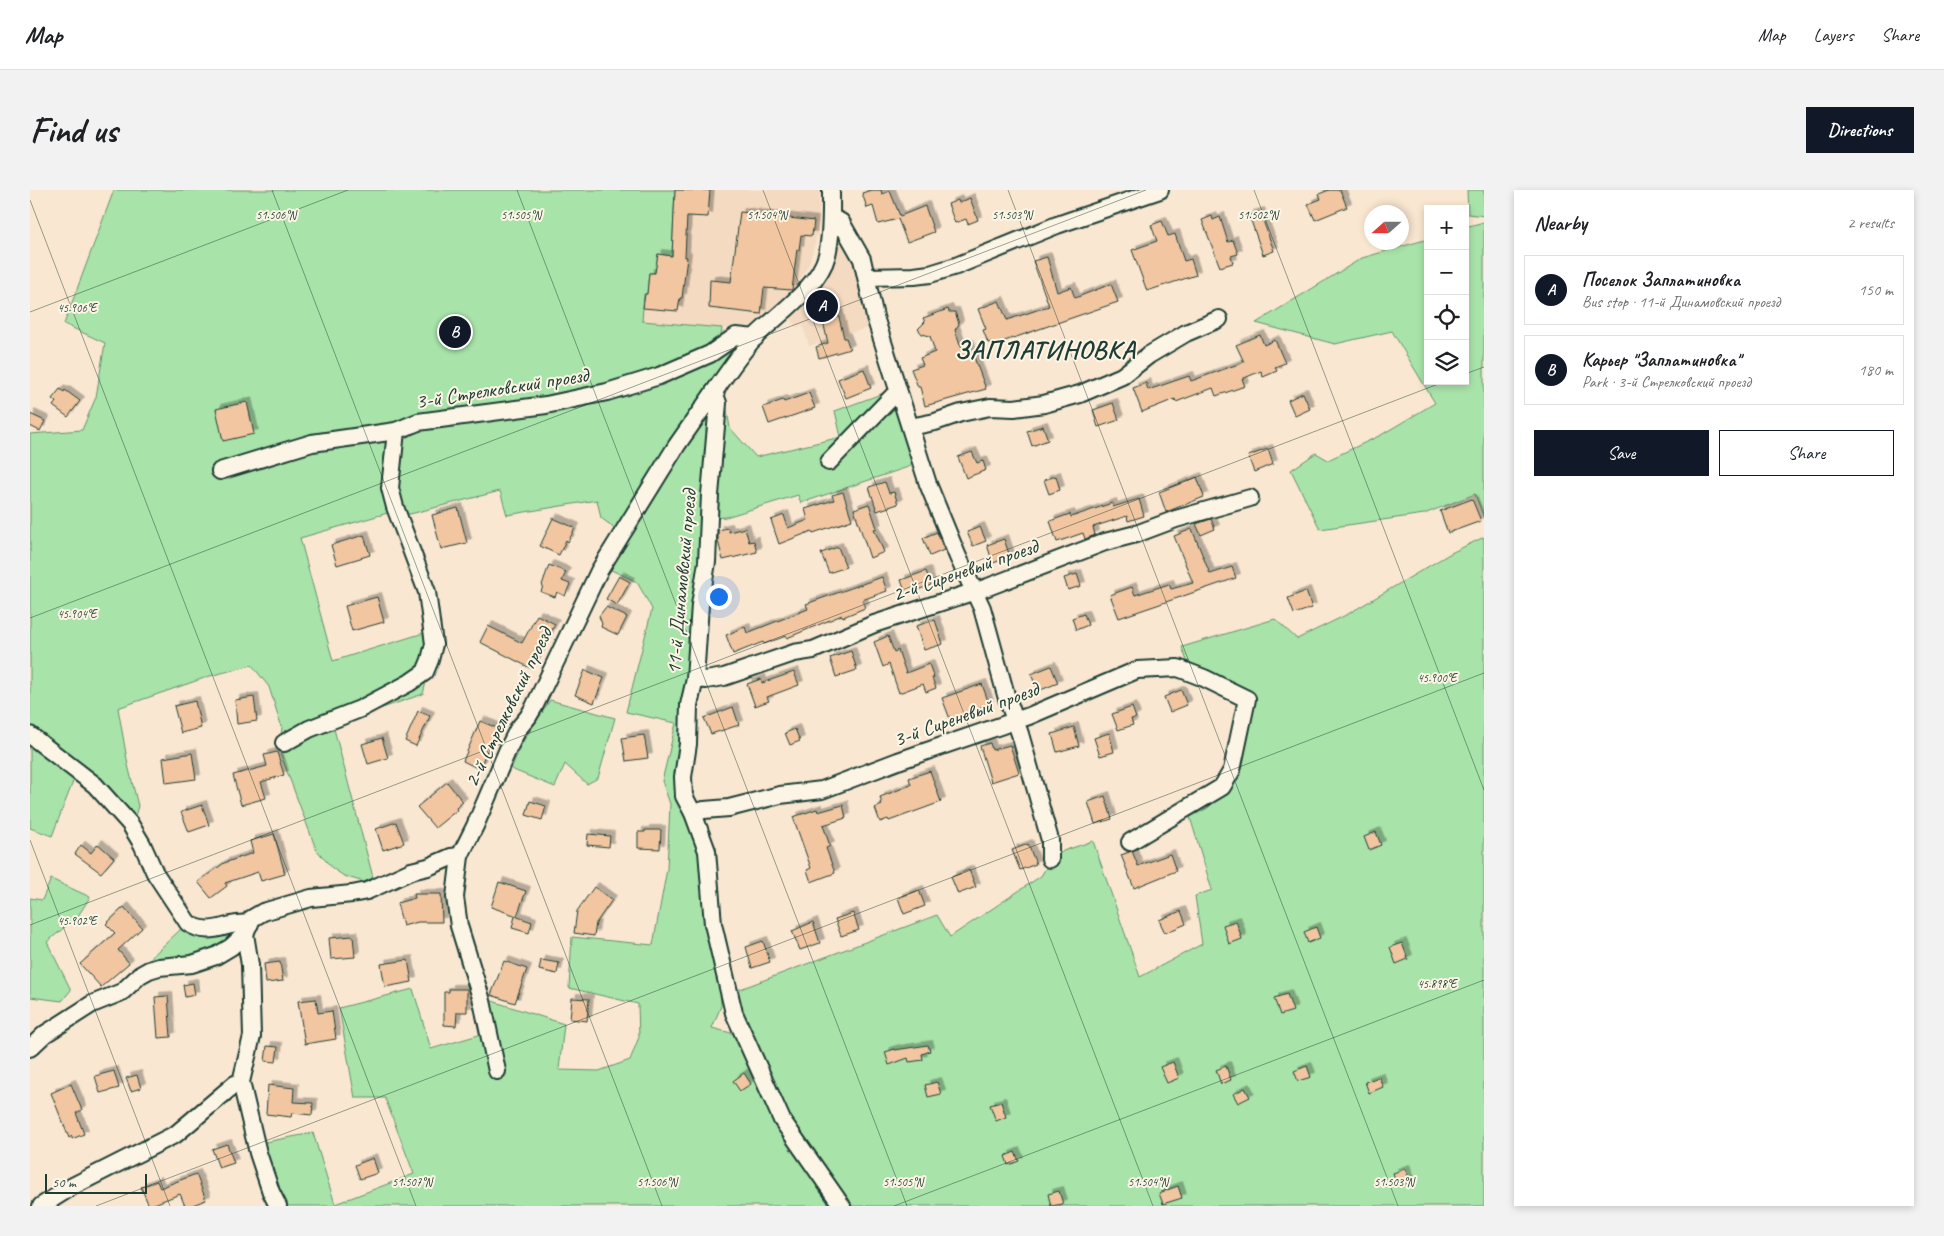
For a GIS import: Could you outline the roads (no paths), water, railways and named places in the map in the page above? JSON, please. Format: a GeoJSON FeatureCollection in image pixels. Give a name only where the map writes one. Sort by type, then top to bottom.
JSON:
{"type":"FeatureCollection","features":[{"type":"Feature","properties":{"kind":"street"},"geometry":{"type":"LineString","coordinates":[[714,392],[733,364],[755,338],[804,291],[819,272],[827,256],[832,218],[831,190]]}},
{"type":"Feature","properties":{"kind":"street"},"geometry":{"type":"LineString","coordinates":[[867,277],[930,274],[964,263],[1057,225],[1160,190]]}},
{"type":"Feature","properties":{"kind":"street"},"geometry":{"type":"LineString","coordinates":[[832,218],[841,222],[862,259],[876,317],[928,484],[958,557],[982,608],[1050,840],[1050,859]]}},
{"type":"Feature","properties":{"kind":"street"},"geometry":{"type":"LineString","coordinates":[[910,427],[990,407],[1014,408],[1044,404],[1080,394],[1122,376],[1149,355],[1186,334],[1219,319]]}},
{"type":"Feature","properties":{"kind":"street","name":"3-й Стрелковский проезд"},"geometry":{"type":"LineString","coordinates":[[220,471],[312,443],[396,431],[418,422],[546,405],[607,392],[659,376],[702,357],[736,336],[755,338]]}},
{"type":"Feature","properties":{"kind":"street","name":"11-й Динамовский проезд"},"geometry":{"type":"LineString","coordinates":[[714,392],[718,403],[710,495],[707,562],[700,605],[695,679],[689,705],[688,744],[683,777],[684,796],[693,813],[707,851],[713,924],[734,1013],[782,1120],[842,1206]]}},
{"type":"Feature","properties":{"kind":"street","name":"2-й Стрелковский проезд"},"geometry":{"type":"LineString","coordinates":[[497,1071],[482,1001],[460,926],[455,897],[460,856],[508,749],[518,729],[534,707],[599,571],[677,445],[714,392]]}},
{"type":"Feature","properties":{"kind":"street"},"geometry":{"type":"LineString","coordinates":[[829,462],[891,398],[899,394]]}},
{"type":"Feature","properties":{"kind":"street"},"geometry":{"type":"LineString","coordinates":[[284,743],[309,729],[360,709],[409,683],[425,672],[430,660],[434,644],[427,592],[394,507],[390,488],[396,431]]}},
{"type":"Feature","properties":{"kind":"street","name":"2-й Сиреневый проезд"},"geometry":{"type":"LineString","coordinates":[[695,679],[706,680],[724,677],[794,653],[814,650],[874,624],[988,587],[1105,542],[1250,498]]}},
{"type":"Feature","properties":{"kind":"street","name":"3-й Сиреневый проезд"},"geometry":{"type":"LineString","coordinates":[[693,813],[822,790],[1015,720],[1137,670],[1178,668],[1204,678],[1247,699],[1232,770],[1222,787],[1130,842]]}},
{"type":"Feature","properties":{"kind":"street"},"geometry":{"type":"LineString","coordinates":[[30,735],[95,785],[130,824],[142,844],[155,873],[188,923],[195,928],[205,930],[218,929],[242,922],[248,929],[252,1036],[241,1082],[258,1153],[271,1192],[278,1206]]}},
{"type":"Feature","properties":{"kind":"street"},"geometry":{"type":"LineString","coordinates":[[30,1048],[51,1030],[92,1004],[122,992],[148,970],[158,967],[192,964],[216,956],[232,946],[248,929],[252,919],[264,912],[311,898],[352,894],[367,890],[410,871],[428,867],[451,857],[460,856]]}},
{"type":"Feature","properties":{"kind":"street"},"geometry":{"type":"LineString","coordinates":[[41,1206],[73,1186],[164,1141],[198,1116],[235,1084],[241,1082]]}},
{"type":"Feature","properties":{"kind":"place","name":"Поселок Заплатиновка"},"geometry":{"type":"Point","coordinates":[822,306]}},
{"type":"Feature","properties":{"kind":"place","name":"Карьер \"Заплатиновка\""},"geometry":{"type":"Point","coordinates":[455,332]}},
{"type":"Feature","properties":{"kind":"district","name":"ЗАПЛАТИНОВКА"},"geometry":{"type":"Point","coordinates":[1045,349]}}]}
